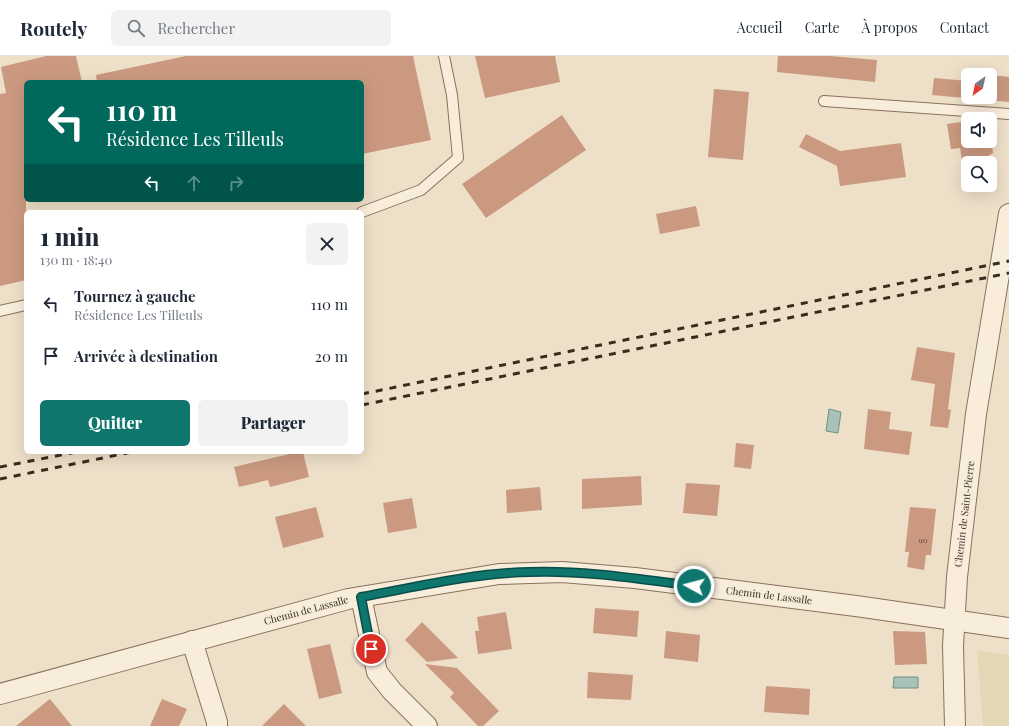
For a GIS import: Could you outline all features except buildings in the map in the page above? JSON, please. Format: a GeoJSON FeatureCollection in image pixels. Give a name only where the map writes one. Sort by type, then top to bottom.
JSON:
{"type":"FeatureCollection","features":[{"type":"Feature","properties":{"kind":"street","name":"Chemin de Saint-Pierre"},"geometry":{"type":"LineString","coordinates":[[955,726],[954,619],[957,576],[976,414],[1009,214]]}},
{"type":"Feature","properties":{"kind":"street","name":"Chemin de Lassalle"},"geometry":{"type":"LineString","coordinates":[[0,694],[348,599],[499,574],[562,572],[701,586],[954,619],[1009,628]]}},
{"type":"Feature","properties":{"kind":"street"},"geometry":{"type":"LineString","coordinates":[[361,597],[378,672],[392,691],[427,726]]}},
{"type":"Feature","properties":{"kind":"street"},"geometry":{"type":"LineString","coordinates":[[192,641],[219,725]]}},
{"type":"Feature","properties":{"kind":"lane"},"geometry":{"type":"LineString","coordinates":[[364,211],[421,190],[458,158],[452,95],[444,56]]}},
{"type":"Feature","properties":{"kind":"lane"},"geometry":{"type":"LineString","coordinates":[[824,101],[1009,114]]}},
{"type":"Feature","properties":{"kind":"lane"},"geometry":{"type":"LineString","coordinates":[[0,311],[24,305]]}},
{"type":"Feature","properties":{"kind":"shaded area"},"geometry":{"type":"Polygon","coordinates":[[[829,409],[841,412],[838,433],[826,431],[829,409]]]}},
{"type":"Feature","properties":{"kind":"shaded area"},"geometry":{"type":"Polygon","coordinates":[[[977,650],[1009,655],[1009,726],[983,726],[977,650]]]}},
{"type":"Feature","properties":{"kind":"shaded area"},"geometry":{"type":"Polygon","coordinates":[[[894,677],[918,677],[918,688],[893,688],[894,677]]]}},
{"type":"Feature","properties":{"kind":"railway"},"geometry":{"type":"LineString","coordinates":[[364,394],[1009,261]]}},
{"type":"Feature","properties":{"kind":"railway"},"geometry":{"type":"LineString","coordinates":[[364,405],[1009,273]]}},
{"type":"Feature","properties":{"kind":"railway"},"geometry":{"type":"LineString","coordinates":[[0,467],[66,454]]}},
{"type":"Feature","properties":{"kind":"railway"},"geometry":{"type":"LineString","coordinates":[[0,479],[122,454]]}},
{"type":"Feature","properties":{"kind":"route"},"geometry":{"type":"LineString","coordinates":[[371,649],[361,597],[467,578],[530,572],[596,574],[694,586]]}}]}
